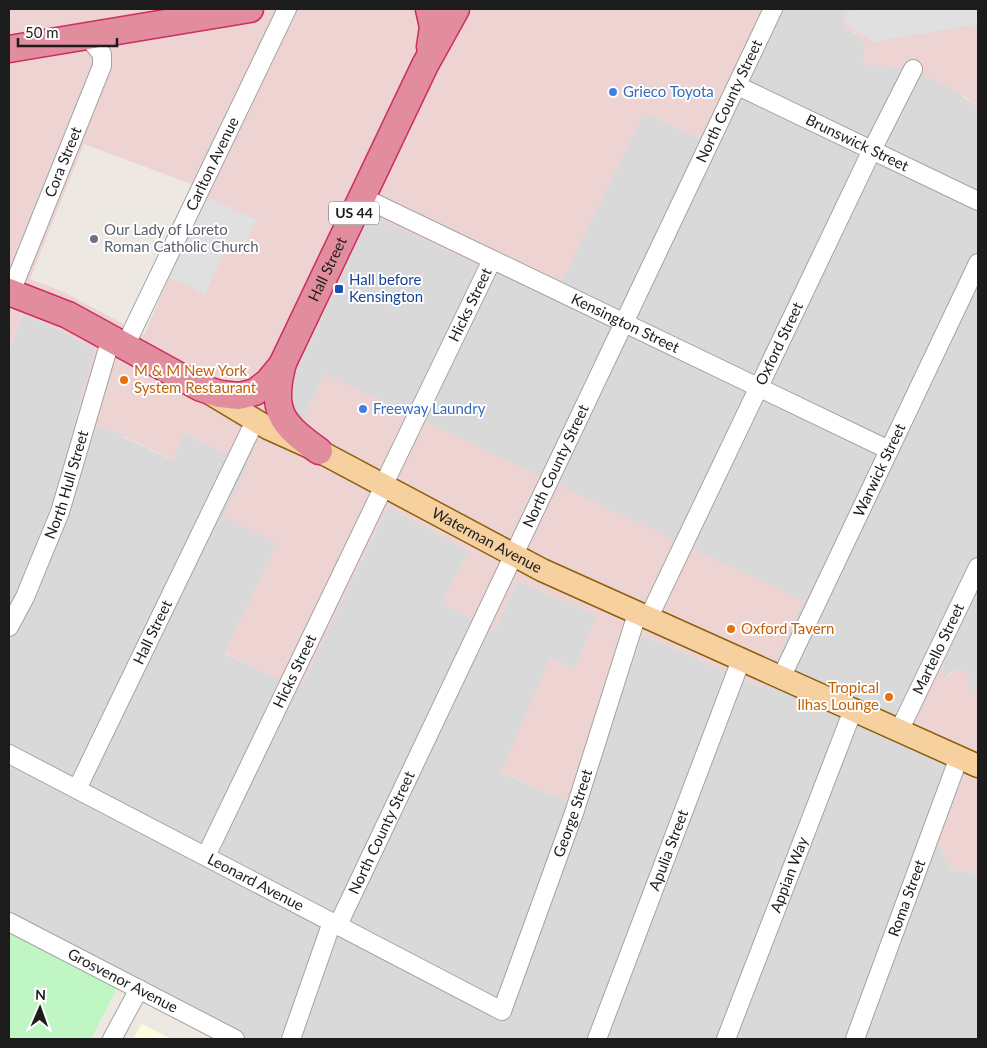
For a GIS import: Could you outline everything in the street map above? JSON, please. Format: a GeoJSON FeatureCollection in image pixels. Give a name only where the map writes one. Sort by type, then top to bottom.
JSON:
{"type":"FeatureCollection","features":[{"type":"Feature","properties":{"kind":"highway"},"geometry":{"type":"LineString","coordinates":[[9,49],[250,9]]}},
{"type":"Feature","properties":{"kind":"highway"},"geometry":{"type":"LineString","coordinates":[[425,65],[433,34],[433,20],[429,9]]}},
{"type":"Feature","properties":{"kind":"highway","name":"Hall Street"},"geometry":{"type":"LineString","coordinates":[[201,388],[227,395],[250,394],[268,382],[284,361],[425,65],[456,9]]}},
{"type":"Feature","properties":{"kind":"highway","name":"Waterman Avenue"},"geometry":{"type":"LineString","coordinates":[[10,292],[52,308],[201,388]]}},
{"type":"Feature","properties":{"kind":"highway"},"geometry":{"type":"LineString","coordinates":[[284,361],[277,396],[281,417],[292,432],[319,451]]}},
{"type":"Feature","properties":{"kind":"main road","name":"Waterman Avenue"},"geometry":{"type":"LineString","coordinates":[[201,388],[255,421],[319,451],[514,556],[969,762]]}},
{"type":"Feature","properties":{"kind":"street","name":"Carlton Avenue"},"geometry":{"type":"LineString","coordinates":[[118,342],[287,9]]}},
{"type":"Feature","properties":{"kind":"street","name":"North County Street"},"geometry":{"type":"LineString","coordinates":[[291,1039],[335,923],[514,556],[773,9]]}},
{"type":"Feature","properties":{"kind":"street","name":"Cora Street"},"geometry":{"type":"LineString","coordinates":[[10,292],[102,66],[102,54],[87,36]]}},
{"type":"Feature","properties":{"kind":"street","name":"Oxford Street"},"geometry":{"type":"LineString","coordinates":[[643,616],[759,388],[872,150],[913,69]]}},
{"type":"Feature","properties":{"kind":"street","name":"Brunswick Street"},"geometry":{"type":"LineString","coordinates":[[738,86],[978,200]]}},
{"type":"Feature","properties":{"kind":"street","name":"Kensington Street"},"geometry":{"type":"LineString","coordinates":[[362,197],[889,450]]}},
{"type":"Feature","properties":{"kind":"street","name":"Hicks Street"},"geometry":{"type":"LineString","coordinates":[[206,856],[492,260]]}},
{"type":"Feature","properties":{"kind":"street","name":"Warwick Street"},"geometry":{"type":"LineString","coordinates":[[781,678],[978,264]]}},
{"type":"Feature","properties":{"kind":"street","name":"North Hull Street"},"geometry":{"type":"LineString","coordinates":[[9,627],[25,597],[60,512],[118,342]]}},
{"type":"Feature","properties":{"kind":"street","name":"Hall Street"},"geometry":{"type":"LineString","coordinates":[[77,789],[255,421]]}},
{"type":"Feature","properties":{"kind":"street","name":"Martello Street"},"geometry":{"type":"LineString","coordinates":[[899,731],[978,568]]}},
{"type":"Feature","properties":{"kind":"street","name":"George Street"},"geometry":{"type":"LineString","coordinates":[[502,1010],[643,616]]}},
{"type":"Feature","properties":{"kind":"street","name":"Apulia Street"},"geometry":{"type":"LineString","coordinates":[[597,1039],[741,660]]}},
{"type":"Feature","properties":{"kind":"street","name":"Appian Way"},"geometry":{"type":"LineString","coordinates":[[726,1039],[853,710]]}},
{"type":"Feature","properties":{"kind":"street","name":"Leonard Avenue"},"geometry":{"type":"LineString","coordinates":[[9,754],[502,1010]]}},
{"type":"Feature","properties":{"kind":"street","name":"Roma Street"},"geometry":{"type":"LineString","coordinates":[[855,1039],[969,762]]}},
{"type":"Feature","properties":{"kind":"street","name":"Grosvenor Avenue"},"geometry":{"type":"LineString","coordinates":[[9,922],[235,1039]]}},
{"type":"Feature","properties":{"kind":"street"},"geometry":{"type":"LineString","coordinates":[[112,1039],[139,989]]}},
{"type":"Feature","properties":{"kind":"shaded area"},"geometry":{"type":"Polygon","coordinates":[[[9,9],[762,9],[702,139],[644,112],[553,300],[370,215],[290,383],[291,407],[302,422],[325,374],[804,601],[763,688],[642,635],[576,805],[501,772],[550,658],[575,669],[597,616],[518,580],[494,631],[442,603],[469,551],[388,507],[300,689],[225,653],[277,543],[223,517],[248,464],[184,433],[173,460],[123,436],[124,434],[76,419],[95,349],[57,328],[22,314],[9,353],[9,9]],[[84,144],[30,279],[64,292],[144,335],[207,190],[84,144]]]}},
{"type":"Feature","properties":{"kind":"shaded area"},"geometry":{"type":"Polygon","coordinates":[[[762,9],[848,9],[843,18],[844,28],[962,87],[963,97],[978,107],[978,691],[970,691],[953,671],[945,678],[942,671],[944,661],[952,643],[908,710],[957,760],[930,835],[940,846],[946,861],[952,869],[978,874],[978,1039],[228,1039],[9,923],[9,353],[22,314],[57,328],[95,349],[76,419],[124,434],[123,437],[172,460],[184,433],[248,464],[277,543],[225,654],[300,688],[388,507],[469,551],[442,603],[494,631],[518,580],[597,616],[575,669],[550,658],[502,773],[576,805],[642,635],[763,688],[325,374],[302,422],[289,401],[293,378],[370,215],[553,299],[644,112],[702,139],[762,9]]]}},
{"type":"Feature","properties":{"kind":"shaded area"},"geometry":{"type":"Polygon","coordinates":[[[848,9],[978,9],[978,107],[963,95],[922,74],[917,75],[913,69],[862,64],[865,43],[857,39],[856,33],[844,28],[842,23],[848,9]]]}},
{"type":"Feature","properties":{"kind":"shaded area"},"geometry":{"type":"Polygon","coordinates":[[[850,9],[978,9],[978,24],[874,42],[844,22],[850,9]]]}},
{"type":"Feature","properties":{"kind":"shaded area"},"geometry":{"type":"Polygon","coordinates":[[[205,196],[257,220],[240,255],[226,248],[205,294],[167,276],[205,196]]]}},
{"type":"Feature","properties":{"kind":"shaded area"},"geometry":{"type":"Polygon","coordinates":[[[941,643],[953,643],[944,661],[942,671],[946,678],[957,669],[968,673],[970,691],[978,691],[978,874],[953,869],[946,861],[940,846],[929,835],[957,760],[903,718],[941,643]]]}},
{"type":"Feature","properties":{"kind":"shaded area"},"geometry":{"type":"Polygon","coordinates":[[[142,1024],[171,1039],[133,1039],[142,1024]]]}},
{"type":"Feature","properties":{"kind":"green space"},"geometry":{"type":"Polygon","coordinates":[[[9,923],[121,980],[91,1039],[9,1039],[9,923]]]}},
{"type":"Feature","properties":{"kind":"place","name":"Grieco Toyota"},"geometry":{"type":"Point","coordinates":[613,92]}},
{"type":"Feature","properties":{"kind":"place","name":"Our Lady of Loreto Roman Catholic Church"},"geometry":{"type":"Point","coordinates":[94,239]}},
{"type":"Feature","properties":{"kind":"place","name":"Hall before Kensington"},"geometry":{"type":"Point","coordinates":[339,289]}},
{"type":"Feature","properties":{"kind":"place","name":"M & M New York System Restaurant"},"geometry":{"type":"Point","coordinates":[124,380]}},
{"type":"Feature","properties":{"kind":"place","name":"Freeway Laundry"},"geometry":{"type":"Point","coordinates":[363,409]}},
{"type":"Feature","properties":{"kind":"place","name":"Oxford Tavern"},"geometry":{"type":"Point","coordinates":[731,629]}},
{"type":"Feature","properties":{"kind":"place","name":"Tropical Ilhas Lounge"},"geometry":{"type":"Point","coordinates":[889,697]}}]}
